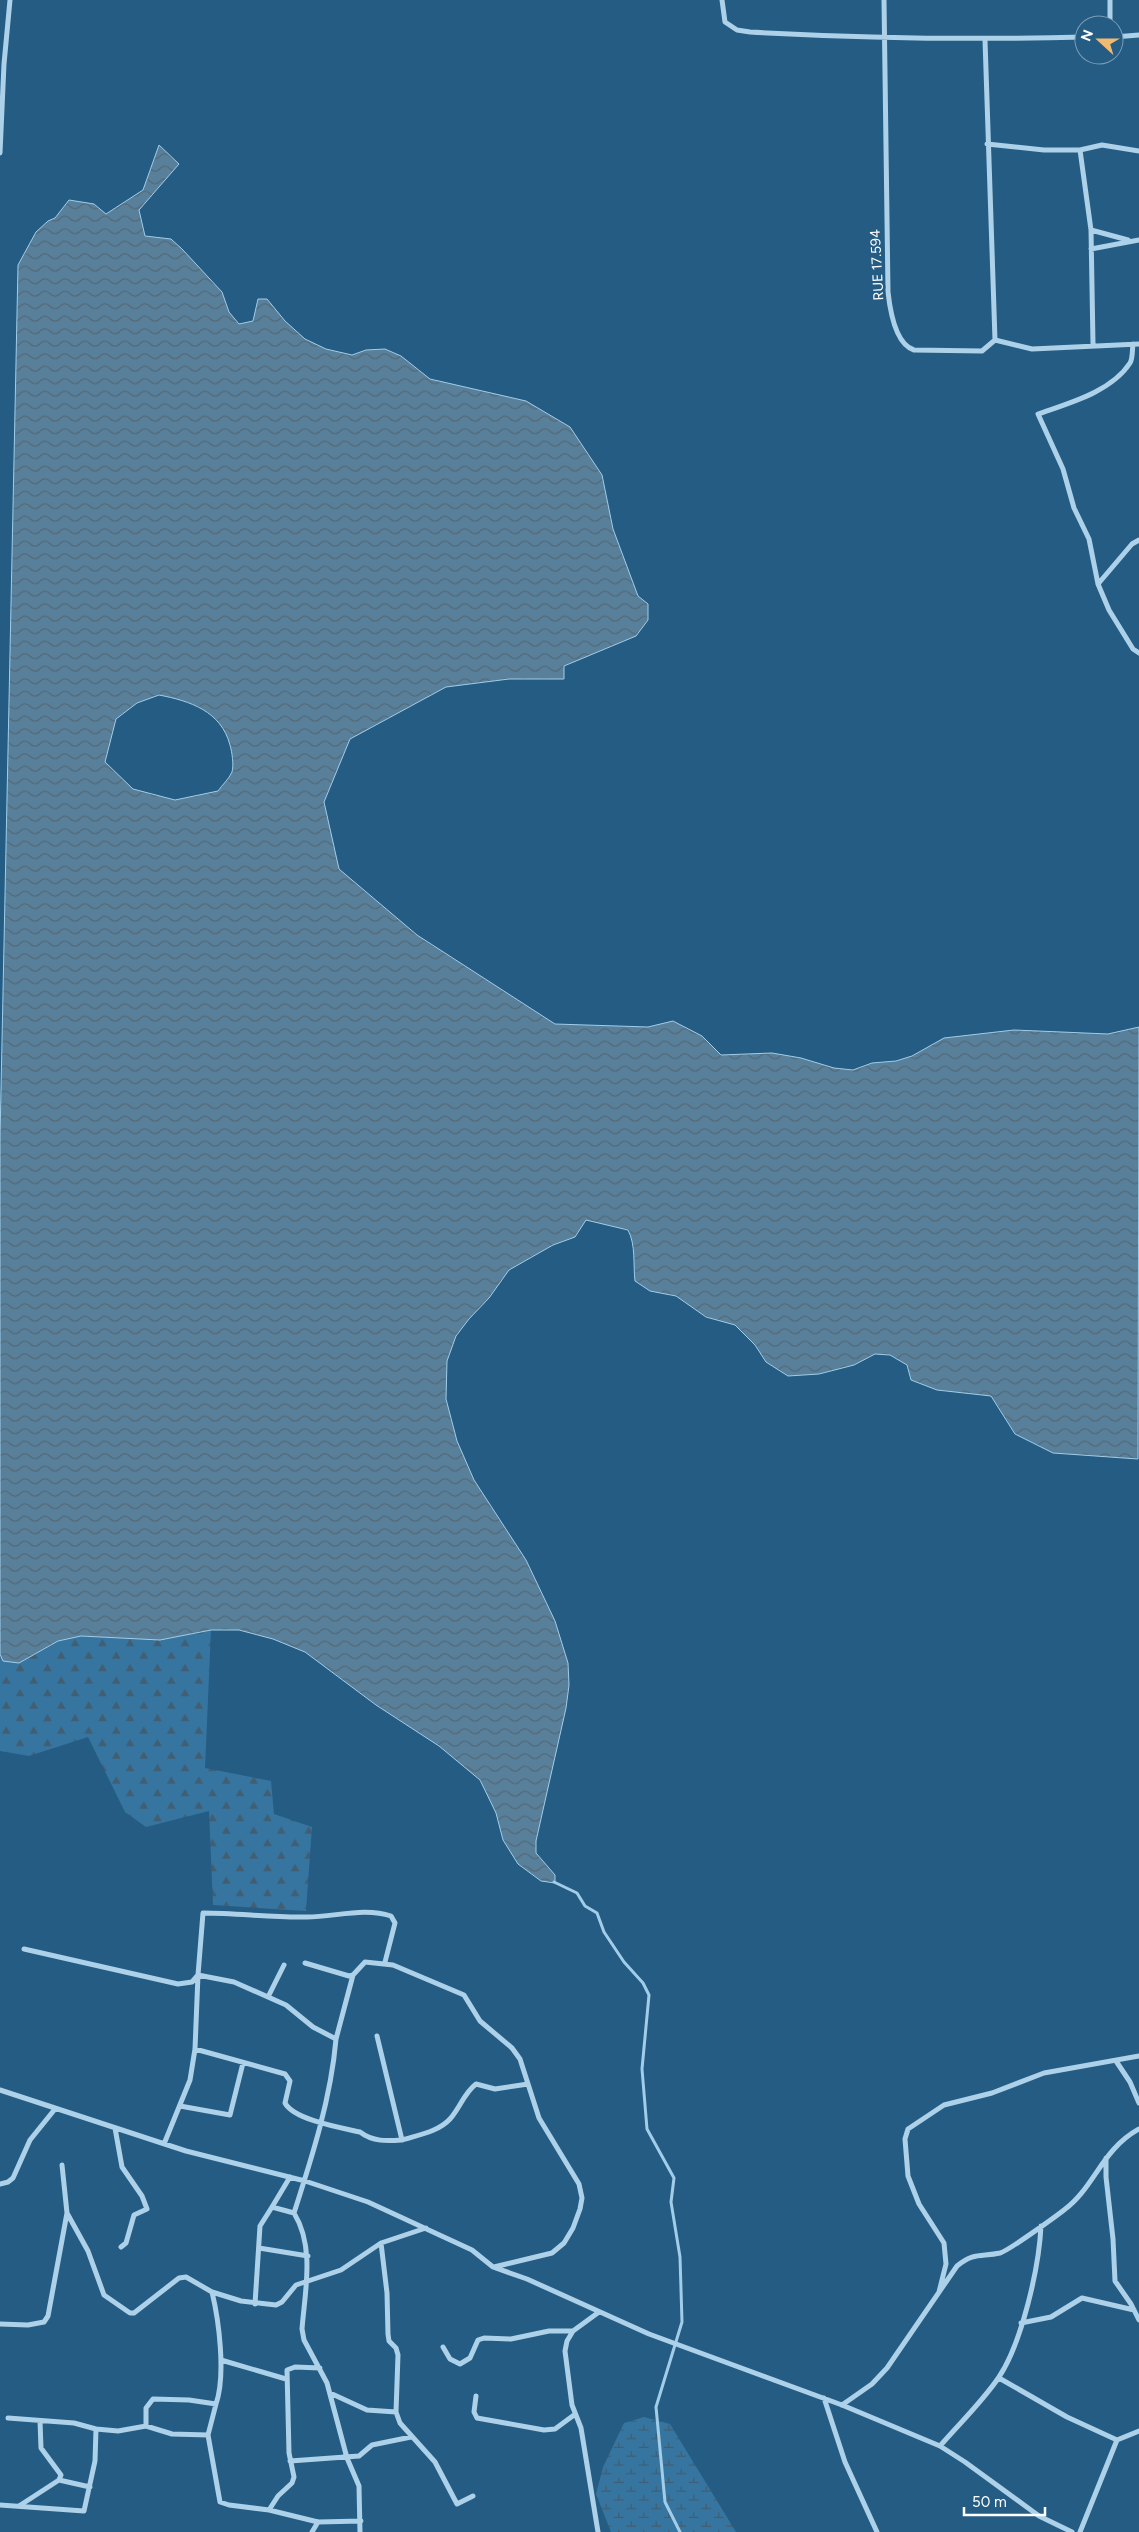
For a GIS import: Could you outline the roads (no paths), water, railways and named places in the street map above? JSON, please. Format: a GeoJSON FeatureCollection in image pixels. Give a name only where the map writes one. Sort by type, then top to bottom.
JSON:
{"type":"FeatureCollection","features":[{"type":"Feature","properties":{"kind":"street"},"geometry":{"type":"LineString","coordinates":[[0,153],[4,64],[10,0]]}},
{"type":"Feature","properties":{"kind":"street"},"geometry":{"type":"LineString","coordinates":[[722,0],[723,18],[737,30],[750,32],[885,39],[985,40],[1074,37]]}},
{"type":"Feature","properties":{"kind":"street","name":"RUE 17.594"},"geometry":{"type":"LineString","coordinates":[[884,0],[888,292],[896,327],[905,345],[914,350],[982,351],[995,340]]}},
{"type":"Feature","properties":{"kind":"street"},"geometry":{"type":"LineString","coordinates":[[1110,0],[1110,15]]}},
{"type":"Feature","properties":{"kind":"street"},"geometry":{"type":"LineString","coordinates":[[1124,36],[1139,35]]}},
{"type":"Feature","properties":{"kind":"street"},"geometry":{"type":"LineString","coordinates":[[985,40],[995,340],[1032,349],[1093,344],[1136,344],[1131,362],[1111,383],[1064,405],[1038,414],[1063,469],[1074,508],[1089,539],[1098,584],[1109,610],[1133,650],[1139,653]]}},
{"type":"Feature","properties":{"kind":"street"},"geometry":{"type":"LineString","coordinates":[[987,144],[1044,150],[1080,150],[1102,145],[1139,152]]}},
{"type":"Feature","properties":{"kind":"street"},"geometry":{"type":"LineString","coordinates":[[1080,150],[1091,230],[1093,344]]}},
{"type":"Feature","properties":{"kind":"street"},"geometry":{"type":"LineString","coordinates":[[1091,230],[1128,240]]}},
{"type":"Feature","properties":{"kind":"street"},"geometry":{"type":"LineString","coordinates":[[1092,249],[1128,240],[1139,240]]}},
{"type":"Feature","properties":{"kind":"street"},"geometry":{"type":"LineString","coordinates":[[1098,584],[1132,544],[1139,540]]}},
{"type":"Feature","properties":{"kind":"street"},"geometry":{"type":"LineString","coordinates":[[164,2144],[190,2080],[195,2049],[203,1913],[308,1918],[337,1913],[380,1912],[391,1916],[395,1923],[385,1962]]}},
{"type":"Feature","properties":{"kind":"street"},"geometry":{"type":"LineString","coordinates":[[24,1949],[178,1984],[192,1982],[198,1975]]}},
{"type":"Feature","properties":{"kind":"street"},"geometry":{"type":"LineString","coordinates":[[360,2532],[359,2486],[347,2458],[330,2393],[320,2368],[304,2340],[302,2329],[308,2256],[302,2230],[294,2213],[321,2122],[336,2039],[353,1975],[365,1962],[385,1962],[464,1995],[480,2021],[512,2048],[520,2059],[539,2118],[580,2184],[582,2198],[580,2209],[573,2228],[564,2243],[552,2253],[493,2268]]}},
{"type":"Feature","properties":{"kind":"street"},"geometry":{"type":"LineString","coordinates":[[305,1963],[345,1976],[353,1975]]}},
{"type":"Feature","properties":{"kind":"street"},"geometry":{"type":"LineString","coordinates":[[268,1998],[284,1964]]}},
{"type":"Feature","properties":{"kind":"street"},"geometry":{"type":"LineString","coordinates":[[198,1975],[234,1982],[286,2005],[312,2028],[336,2039]]}},
{"type":"Feature","properties":{"kind":"street"},"geometry":{"type":"LineString","coordinates":[[377,2036],[402,2140]]}},
{"type":"Feature","properties":{"kind":"street"},"geometry":{"type":"LineString","coordinates":[[195,2049],[285,2074],[290,2082],[285,2103],[288,2109],[321,2122],[360,2132],[374,2139],[402,2140],[436,2129],[449,2120],[470,2089],[476,2084],[495,2089],[528,2084]]}},
{"type":"Feature","properties":{"kind":"street"},"geometry":{"type":"LineString","coordinates":[[939,2292],[946,2264],[944,2242],[919,2204],[908,2176],[904,2139],[908,2129],[934,2110],[957,2101],[992,2093],[1052,2070],[1139,2056]]}},
{"type":"Feature","properties":{"kind":"street"},"geometry":{"type":"LineString","coordinates":[[1116,2061],[1130,2082],[1139,2103]]}},
{"type":"Feature","properties":{"kind":"street"},"geometry":{"type":"LineString","coordinates":[[180,2106],[230,2115],[243,2063]]}},
{"type":"Feature","properties":{"kind":"street"},"geometry":{"type":"LineString","coordinates":[[0,2090],[164,2144],[290,2177],[368,2202],[472,2250],[493,2268],[528,2279],[670,2342],[824,2398],[940,2446],[1039,2516],[1072,2532]]}},
{"type":"Feature","properties":{"kind":"street"},"geometry":{"type":"LineString","coordinates":[[0,2184],[8,2182],[12,2178],[30,2140],[55,2109]]}},
{"type":"Feature","properties":{"kind":"street"},"geometry":{"type":"LineString","coordinates":[[115,2128],[122,2167],[142,2196],[147,2209],[134,2215],[126,2243],[121,2247]]}},
{"type":"Feature","properties":{"kind":"street"},"geometry":{"type":"LineString","coordinates":[[842,2405],[872,2384],[888,2368],[957,2266],[966,2259],[980,2255],[1000,2253],[1041,2226],[1077,2198],[1120,2141],[1139,2129]]}},
{"type":"Feature","properties":{"kind":"street"},"geometry":{"type":"LineString","coordinates":[[1106,2158],[1115,2281],[1139,2320]]}},
{"type":"Feature","properties":{"kind":"street"},"geometry":{"type":"LineString","coordinates":[[0,2324],[28,2325],[44,2322],[48,2316],[67,2213],[62,2165]]}},
{"type":"Feature","properties":{"kind":"street"},"geometry":{"type":"LineString","coordinates":[[255,2304],[260,2226],[290,2177]]}},
{"type":"Feature","properties":{"kind":"street"},"geometry":{"type":"LineString","coordinates":[[272,2207],[294,2213]]}},
{"type":"Feature","properties":{"kind":"street"},"geometry":{"type":"LineString","coordinates":[[67,2213],[88,2251],[104,2295],[126,2312],[134,2313],[179,2278],[186,2277],[212,2292],[255,2304],[276,2305],[282,2302],[293,2288],[342,2270],[381,2243],[427,2228]]}},
{"type":"Feature","properties":{"kind":"street"},"geometry":{"type":"LineString","coordinates":[[940,2446],[999,2378],[1021,2324],[1037,2258],[1041,2226]]}},
{"type":"Feature","properties":{"kind":"street"},"geometry":{"type":"LineString","coordinates":[[381,2243],[387,2293],[389,2341],[396,2348],[398,2355],[396,2412],[400,2423],[435,2462],[457,2504],[473,2496]]}},
{"type":"Feature","properties":{"kind":"street"},"geometry":{"type":"LineString","coordinates":[[259,2248],[308,2256]]}},
{"type":"Feature","properties":{"kind":"street"},"geometry":{"type":"LineString","coordinates":[[212,2292],[221,2360],[220,2388],[208,2435],[220,2502],[229,2505],[269,2510],[318,2522],[361,2521]]}},
{"type":"Feature","properties":{"kind":"street"},"geometry":{"type":"LineString","coordinates":[[1021,2324],[1051,2317],[1082,2298],[1134,2310]]}},
{"type":"Feature","properties":{"kind":"street"},"geometry":{"type":"LineString","coordinates":[[598,2532],[581,2428],[574,2415],[565,2351],[567,2341],[573,2331],[599,2312]]}},
{"type":"Feature","properties":{"kind":"street"},"geometry":{"type":"LineString","coordinates":[[443,2347],[450,2360],[460,2364],[470,2358],[478,2340],[484,2338],[511,2339],[538,2332],[573,2331]]}},
{"type":"Feature","properties":{"kind":"street"},"geometry":{"type":"LineString","coordinates":[[221,2360],[286,2379]]}},
{"type":"Feature","properties":{"kind":"street"},"geometry":{"type":"LineString","coordinates":[[269,2510],[278,2496],[292,2483],[294,2477],[290,2461],[287,2370],[290,2368],[320,2368]]}},
{"type":"Feature","properties":{"kind":"street"},"geometry":{"type":"LineString","coordinates":[[999,2378],[1068,2416],[1117,2440]]}},
{"type":"Feature","properties":{"kind":"street"},"geometry":{"type":"LineString","coordinates":[[330,2393],[367,2410],[396,2412]]}},
{"type":"Feature","properties":{"kind":"street"},"geometry":{"type":"LineString","coordinates":[[476,2396],[474,2412],[478,2418],[544,2430],[555,2429],[574,2415]]}},
{"type":"Feature","properties":{"kind":"street"},"geometry":{"type":"LineString","coordinates":[[824,2398],[845,2462],[877,2532]]}},
{"type":"Feature","properties":{"kind":"street"},"geometry":{"type":"LineString","coordinates":[[146,2426],[146,2408],[153,2399],[189,2400],[216,2404]]}},
{"type":"Feature","properties":{"kind":"street"},"geometry":{"type":"LineString","coordinates":[[8,2418],[74,2423],[96,2429],[118,2431],[146,2426],[172,2434],[208,2435]]}},
{"type":"Feature","properties":{"kind":"street"},"geometry":{"type":"LineString","coordinates":[[18,2506],[59,2480],[61,2476],[58,2469],[41,2448],[40,2421]]}},
{"type":"Feature","properties":{"kind":"street"},"geometry":{"type":"LineString","coordinates":[[0,2505],[84,2511],[95,2461],[96,2429]]}},
{"type":"Feature","properties":{"kind":"street"},"geometry":{"type":"LineString","coordinates":[[1080,2532],[1117,2440],[1139,2431]]}},
{"type":"Feature","properties":{"kind":"street"},"geometry":{"type":"LineString","coordinates":[[290,2461],[360,2456],[372,2445],[411,2437]]}},
{"type":"Feature","properties":{"kind":"street"},"geometry":{"type":"LineString","coordinates":[[59,2480],[90,2487]]}},
{"type":"Feature","properties":{"kind":"street"},"geometry":{"type":"LineString","coordinates":[[312,2532],[318,2522]]}},
{"type":"Feature","properties":{"kind":"water"},"geometry":{"type":"Polygon","coordinates":[[[159,145],[179,164],[139,210],[145,236],[171,239],[182,249],[222,292],[229,312],[239,324],[253,321],[258,299],[267,299],[285,321],[305,339],[326,349],[352,355],[366,350],[385,349],[401,356],[430,379],[526,401],[570,427],[602,475],[613,529],[638,596],[648,604],[648,620],[636,636],[564,666],[564,679],[509,679],[446,687],[350,739],[324,802],[339,869],[417,935],[555,1024],[648,1027],[673,1021],[702,1036],[721,1055],[772,1053],[801,1058],[834,1068],[853,1070],[872,1063],[896,1061],[912,1056],[944,1038],[1014,1030],[1108,1034],[1139,1027],[1138,1459],[1053,1453],[1015,1434],[991,1396],[937,1390],[911,1380],[907,1365],[890,1355],[875,1354],[854,1365],[819,1374],[788,1376],[766,1362],[755,1345],[735,1325],[706,1317],[676,1296],[650,1291],[635,1281],[633,1249],[628,1230],[586,1220],[575,1237],[553,1245],[509,1270],[489,1298],[456,1336],[447,1361],[446,1399],[457,1441],[474,1480],[526,1560],[555,1621],[568,1663],[569,1685],[566,1708],[536,1841],[536,1853],[555,1875],[555,1883],[541,1881],[518,1864],[503,1840],[496,1813],[480,1780],[439,1746],[376,1705],[305,1652],[273,1639],[239,1630],[211,1630],[160,1640],[81,1636],[58,1641],[19,1663],[3,1661],[0,1654],[0,1138],[18,265],[36,232],[48,221],[55,218],[69,200],[94,204],[106,214],[143,190],[159,145]],[[159,695],[137,703],[116,719],[105,762],[133,789],[175,800],[218,791],[233,769],[230,745],[226,733],[212,716],[203,709],[193,704],[159,695]]]}},
{"type":"Feature","properties":{"kind":"waterway"},"geometry":{"type":"LineString","coordinates":[[554,1882],[577,1893],[585,1906],[597,1913],[604,1932],[624,1962],[643,1983],[649,1995],[642,2069],[647,2129],[674,2178],[671,2202],[680,2257],[682,2322],[656,2407],[665,2502],[680,2532]]}}]}
